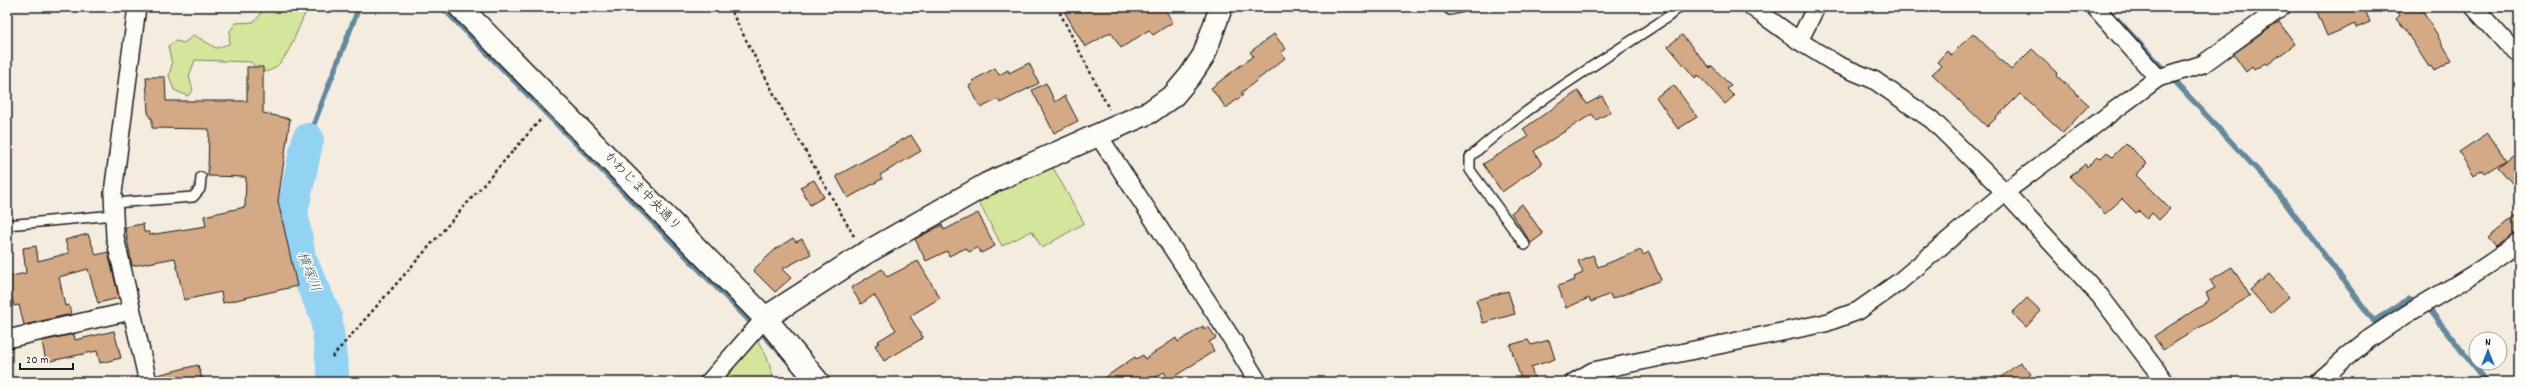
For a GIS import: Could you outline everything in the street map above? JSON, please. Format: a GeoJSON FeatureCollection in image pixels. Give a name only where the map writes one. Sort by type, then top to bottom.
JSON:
{"type":"FeatureCollection","features":[{"type":"Feature","properties":{"kind":"street"},"geometry":{"type":"LineString","coordinates":[[137,7],[114,209],[115,237],[148,382]]}},
{"type":"Feature","properties":{"kind":"street","name":"かわじま中央通り"},"geometry":{"type":"LineString","coordinates":[[460,7],[554,105],[604,152],[765,318],[818,382]]}},
{"type":"Feature","properties":{"kind":"street"},"geometry":{"type":"LineString","coordinates":[[709,382],[765,318],[864,254],[987,184],[1150,112],[1174,95],[1204,55],[1221,7]]}},
{"type":"Feature","properties":{"kind":"street"},"geometry":{"type":"LineString","coordinates":[[1752,7],[1799,41],[1838,64],[1874,80],[1932,120],[2005,192],[2100,296],[2165,382]]}},
{"type":"Feature","properties":{"kind":"street"},"geometry":{"type":"LineString","coordinates":[[1799,41],[1816,7]]}},
{"type":"Feature","properties":{"kind":"street"},"geometry":{"type":"LineString","coordinates":[[2095,7],[2158,78]]}},
{"type":"Feature","properties":{"kind":"street"},"geometry":{"type":"LineString","coordinates":[[1574,382],[1593,371],[1825,323],[1858,311],[1899,282],[2005,192],[2158,78],[2203,64],[2282,7]]}},
{"type":"Feature","properties":{"kind":"street"},"geometry":{"type":"LineString","coordinates":[[2474,7],[2509,46],[2519,54]]}},
{"type":"Feature","properties":{"kind":"street"},"geometry":{"type":"LineString","coordinates":[[1098,135],[1232,339],[1258,382]]}},
{"type":"Feature","properties":{"kind":"street"},"geometry":{"type":"LineString","coordinates":[[2318,382],[2373,336],[2432,297],[2490,265],[2519,242]]}},
{"type":"Feature","properties":{"kind":"street"},"geometry":{"type":"LineString","coordinates":[[7,339],[131,311]]}},
{"type":"Feature","properties":{"kind":"lane"},"geometry":{"type":"LineString","coordinates":[[1446,7],[1450,10],[1460,9],[1463,7]]}},
{"type":"Feature","properties":{"kind":"lane"},"geometry":{"type":"LineString","coordinates":[[1525,245],[1470,170],[1470,157],[1495,135],[1560,88],[1669,16],[1679,7]]}},
{"type":"Feature","properties":{"kind":"lane"},"geometry":{"type":"LineString","coordinates":[[7,225],[193,197],[200,189],[201,177]]}},
{"type":"Feature","properties":{"kind":"path"},"geometry":{"type":"LineString","coordinates":[[729,7],[786,117],[864,254]]}},
{"type":"Feature","properties":{"kind":"path"},"geometry":{"type":"LineString","coordinates":[[1057,7],[1118,127]]}},
{"type":"Feature","properties":{"kind":"path"},"geometry":{"type":"LineString","coordinates":[[332,357],[554,105]]}},
{"type":"Feature","properties":{"kind":"green space"},"geometry":{"type":"Polygon","coordinates":[[[262,7],[309,7],[290,47],[278,65],[270,71],[260,72],[251,62],[195,60],[189,76],[193,90],[188,96],[174,90],[169,76],[172,64],[168,46],[176,41],[184,43],[194,35],[216,48],[229,44],[230,31],[236,23],[254,22],[260,15],[262,7]]]}},
{"type":"Feature","properties":{"kind":"green space"},"geometry":{"type":"Polygon","coordinates":[[[1051,164],[1084,223],[1042,248],[1032,231],[1002,246],[978,201],[1051,164]]]}},
{"type":"Feature","properties":{"kind":"green space"},"geometry":{"type":"Polygon","coordinates":[[[756,338],[767,357],[775,382],[732,382],[727,377],[734,369],[729,364],[756,338]]]}},
{"type":"Feature","properties":{"kind":"building"},"geometry":{"type":"Polygon","coordinates":[[[1072,7],[1163,7],[1173,22],[1153,35],[1149,30],[1121,48],[1111,32],[1085,47],[1064,11],[1072,7]]]}},
{"type":"Feature","properties":{"kind":"building"},"geometry":{"type":"Polygon","coordinates":[[[2315,7],[2364,7],[2370,22],[2356,28],[2355,24],[2327,36],[2315,7]]]}},
{"type":"Feature","properties":{"kind":"building"},"geometry":{"type":"Polygon","coordinates":[[[2394,7],[2420,7],[2452,60],[2434,71],[2431,66],[2429,67],[2396,19],[2400,15],[2394,7]]]}},
{"type":"Feature","properties":{"kind":"building"},"geometry":{"type":"Polygon","coordinates":[[[2279,22],[2295,44],[2267,65],[2265,63],[2254,70],[2252,67],[2246,72],[2233,54],[2279,22]]]}},
{"type":"Feature","properties":{"kind":"building"},"geometry":{"type":"Polygon","coordinates":[[[1973,33],[2011,70],[2032,49],[2058,74],[2057,76],[2089,105],[2063,133],[2020,94],[1987,127],[1932,74],[1941,66],[1937,62],[1947,51],[1951,55],[1973,33]]]}},
{"type":"Feature","properties":{"kind":"building"},"geometry":{"type":"Polygon","coordinates":[[[1274,34],[1286,49],[1281,53],[1285,58],[1241,93],[1243,95],[1226,108],[1211,88],[1253,56],[1250,52],[1274,34]]]}},
{"type":"Feature","properties":{"kind":"building"},"geometry":{"type":"Polygon","coordinates":[[[1682,35],[1710,68],[1712,66],[1731,86],[1727,89],[1734,96],[1725,104],[1698,75],[1695,78],[1668,46],[1682,35]]]}},
{"type":"Feature","properties":{"kind":"building"},"geometry":{"type":"Polygon","coordinates":[[[1029,63],[1039,83],[1000,103],[998,99],[981,108],[969,86],[974,83],[972,81],[995,68],[999,75],[1008,70],[1009,73],[1029,63]]]}},
{"type":"Feature","properties":{"kind":"building"},"geometry":{"type":"Polygon","coordinates":[[[247,67],[263,67],[263,113],[290,119],[278,201],[297,286],[223,303],[221,292],[184,300],[175,258],[132,266],[125,227],[143,224],[144,232],[149,232],[149,235],[206,226],[204,216],[245,207],[246,177],[208,176],[209,129],[152,128],[152,118],[150,118],[148,112],[146,77],[165,77],[166,101],[247,101],[247,67]]]}},
{"type":"Feature","properties":{"kind":"building"},"geometry":{"type":"Polygon","coordinates":[[[1046,83],[1055,102],[1065,96],[1078,121],[1054,133],[1032,90],[1046,83]]]}},
{"type":"Feature","properties":{"kind":"building"},"geometry":{"type":"Polygon","coordinates":[[[1674,85],[1697,117],[1678,129],[1656,97],[1674,85]]]}},
{"type":"Feature","properties":{"kind":"building"},"geometry":{"type":"Polygon","coordinates":[[[1578,91],[1587,104],[1602,96],[1611,112],[1596,120],[1592,114],[1534,151],[1542,164],[1502,192],[1483,164],[1528,137],[1523,129],[1578,91]]]}},
{"type":"Feature","properties":{"kind":"building"},"geometry":{"type":"Polygon","coordinates":[[[2488,133],[2506,160],[2485,173],[2483,170],[2474,176],[2459,152],[2488,133]]]}},
{"type":"Feature","properties":{"kind":"building"},"geometry":{"type":"Polygon","coordinates":[[[911,135],[921,151],[880,175],[882,179],[848,198],[836,176],[911,135]]]}},
{"type":"Feature","properties":{"kind":"building"},"geometry":{"type":"Polygon","coordinates":[[[2126,143],[2147,164],[2136,175],[2170,209],[2159,220],[2152,213],[2147,219],[2139,211],[2136,213],[2122,199],[2105,214],[2070,177],[2085,164],[2087,167],[2097,157],[2100,159],[2107,152],[2112,157],[2126,143]]]}},
{"type":"Feature","properties":{"kind":"building"},"geometry":{"type":"Polygon","coordinates":[[[2519,150],[2519,191],[2498,167],[2519,150]]]}},
{"type":"Feature","properties":{"kind":"building"},"geometry":{"type":"Polygon","coordinates":[[[814,180],[824,197],[810,205],[800,187],[814,180]]]}},
{"type":"Feature","properties":{"kind":"building"},"geometry":{"type":"Polygon","coordinates":[[[1522,204],[1543,234],[1531,243],[1511,213],[1522,204]]]}},
{"type":"Feature","properties":{"kind":"building"},"geometry":{"type":"Polygon","coordinates":[[[978,213],[995,246],[981,253],[978,247],[969,252],[966,248],[949,256],[947,251],[926,261],[915,239],[942,225],[944,230],[978,213]]]}},
{"type":"Feature","properties":{"kind":"building"},"geometry":{"type":"Polygon","coordinates":[[[2519,213],[2519,232],[2496,247],[2488,238],[2519,213]]]}},
{"type":"Feature","properties":{"kind":"building"},"geometry":{"type":"Polygon","coordinates":[[[88,234],[96,255],[108,252],[119,298],[98,303],[88,269],[59,277],[65,306],[69,305],[71,314],[24,325],[19,305],[14,306],[7,277],[26,273],[23,248],[36,246],[38,261],[69,253],[65,240],[88,234]]]}},
{"type":"Feature","properties":{"kind":"building"},"geometry":{"type":"Polygon","coordinates":[[[793,238],[796,242],[802,239],[811,254],[782,269],[791,278],[775,292],[753,270],[777,248],[793,238]]]}},
{"type":"Feature","properties":{"kind":"building"},"geometry":{"type":"Polygon","coordinates":[[[1641,250],[1643,255],[1649,252],[1661,280],[1612,299],[1610,294],[1591,302],[1589,298],[1566,308],[1558,286],[1575,280],[1574,277],[1583,273],[1578,261],[1593,255],[1598,267],[1641,250]]]}},
{"type":"Feature","properties":{"kind":"building"},"geometry":{"type":"Polygon","coordinates":[[[918,261],[940,298],[910,316],[923,338],[884,361],[875,345],[879,343],[878,341],[896,330],[874,295],[861,304],[851,288],[882,269],[887,277],[918,261]]]}},
{"type":"Feature","properties":{"kind":"building"},"geometry":{"type":"Polygon","coordinates":[[[2232,267],[2250,296],[2163,350],[2154,336],[2207,302],[2209,299],[2206,293],[2215,288],[2210,280],[2232,267]]]}},
{"type":"Feature","properties":{"kind":"building"},"geometry":{"type":"Polygon","coordinates":[[[2269,274],[2289,297],[2270,313],[2250,290],[2269,274]]]}},
{"type":"Feature","properties":{"kind":"building"},"geometry":{"type":"Polygon","coordinates":[[[1508,291],[1515,314],[1483,323],[1476,300],[1508,291]]]}},
{"type":"Feature","properties":{"kind":"building"},"geometry":{"type":"Polygon","coordinates":[[[2027,298],[2041,311],[2026,327],[2012,313],[2027,298]]]}},
{"type":"Feature","properties":{"kind":"building"},"geometry":{"type":"Polygon","coordinates":[[[1203,326],[1204,329],[1208,326],[1216,338],[1209,342],[1214,351],[1169,380],[1164,372],[1148,382],[1098,382],[1135,357],[1136,359],[1143,355],[1145,359],[1176,338],[1178,342],[1203,326]]]}},
{"type":"Feature","properties":{"kind":"building"},"geometry":{"type":"Polygon","coordinates":[[[114,331],[121,358],[100,363],[97,351],[46,362],[42,341],[74,334],[75,340],[114,331]]]}},
{"type":"Feature","properties":{"kind":"building"},"geometry":{"type":"Polygon","coordinates":[[[1528,340],[1531,345],[1549,340],[1555,359],[1531,367],[1535,382],[1522,382],[1510,345],[1528,340]]]}},
{"type":"Feature","properties":{"kind":"building"},"geometry":{"type":"Polygon","coordinates":[[[2020,362],[2031,374],[2022,382],[1996,382],[2020,362]]]}},
{"type":"Feature","properties":{"kind":"building"},"geometry":{"type":"Polygon","coordinates":[[[198,365],[203,382],[158,382],[157,375],[198,365]]]}},
{"type":"Feature","properties":{"kind":"waterway"},"geometry":{"type":"LineString","coordinates":[[308,139],[359,7]]}},
{"type":"Feature","properties":{"kind":"waterway"},"geometry":{"type":"LineString","coordinates":[[442,7],[782,354]]}},
{"type":"Feature","properties":{"kind":"waterway"},"geometry":{"type":"LineString","coordinates":[[2117,19],[2274,188],[2374,321],[2408,299],[2430,310],[2486,382]]}},
{"type":"Feature","properties":{"kind":"waterway","name":"横塚川"},"geometry":{"type":"LineString","coordinates":[[308,139],[292,212],[300,258],[326,316],[334,382]]}}]}
